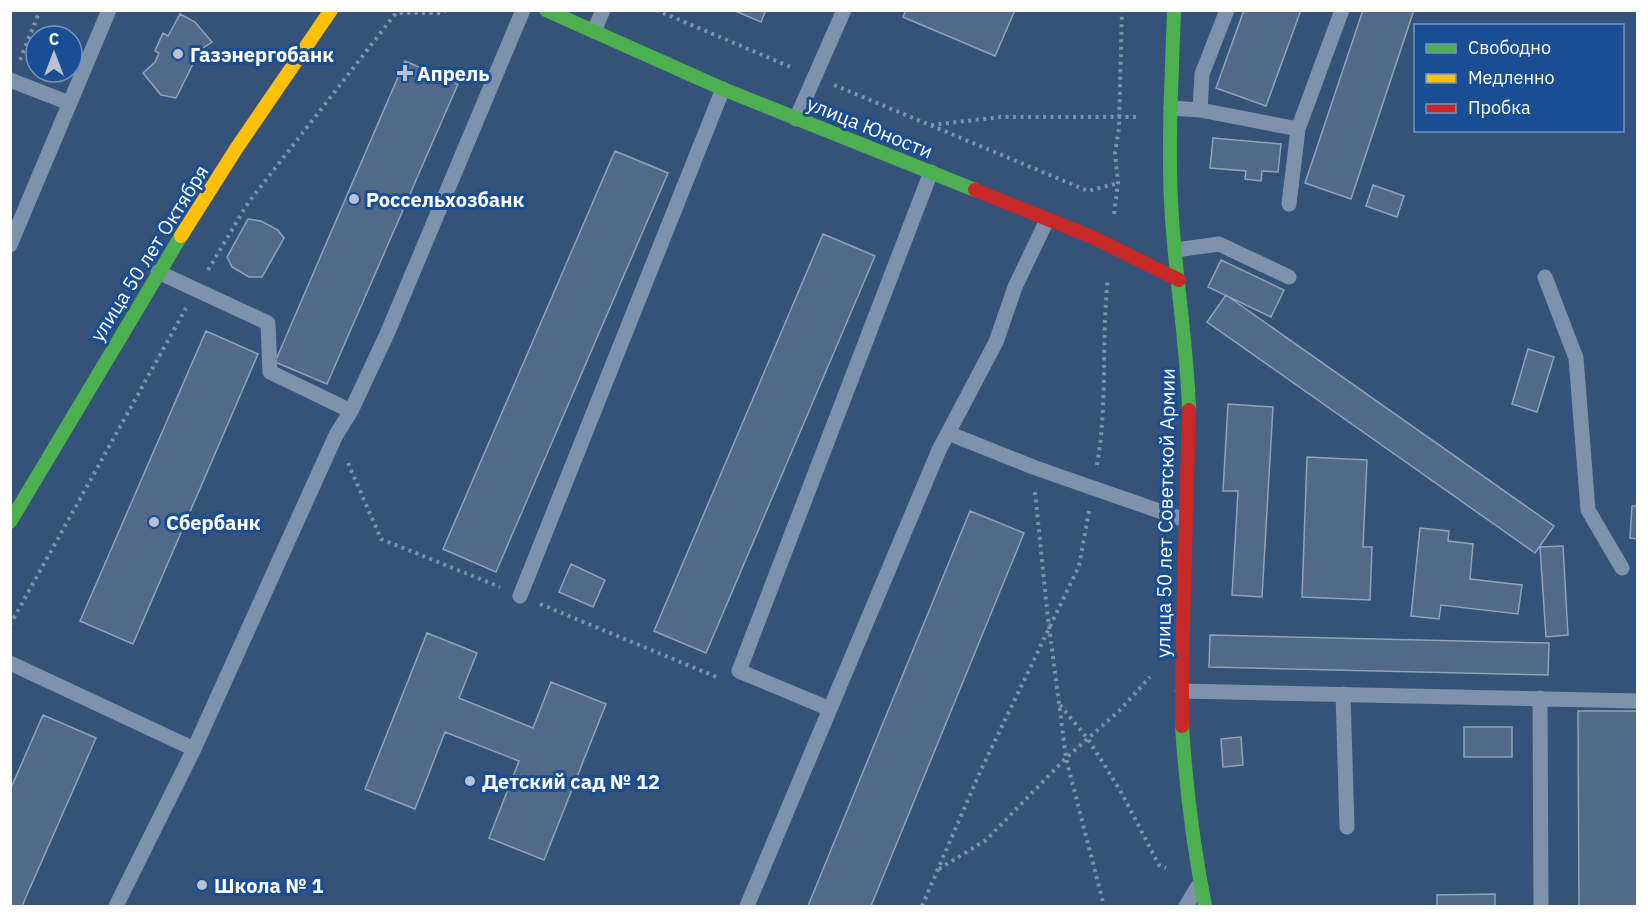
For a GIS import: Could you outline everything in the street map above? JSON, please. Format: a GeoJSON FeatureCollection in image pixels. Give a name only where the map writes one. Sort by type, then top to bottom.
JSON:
{"type":"FeatureCollection","features":[{"type":"Feature","properties":{"kind":"street","name":"улица 50 лет Октября"},"geometry":{"type":"LineString","coordinates":[[10,522],[158,272],[236,149],[331,10]]}},
{"type":"Feature","properties":{"kind":"street","name":"улица Юности"},"geometry":{"type":"LineString","coordinates":[[546,10],[723,89],[1092,237],[1179,280]]}},
{"type":"Feature","properties":{"kind":"street","name":"улица 50 лет Советской Армии"},"geometry":{"type":"LineString","coordinates":[[1174,10],[1171,202],[1187,361],[1189,418],[1182,691],[1189,821],[1205,906]]}},
{"type":"Feature","properties":{"kind":"lane"},"geometry":{"type":"LineString","coordinates":[[10,245],[109,10]]}},
{"type":"Feature","properties":{"kind":"lane"},"geometry":{"type":"LineString","coordinates":[[116,906],[194,749],[336,435],[351,411],[387,334],[523,10]]}},
{"type":"Feature","properties":{"kind":"lane"},"geometry":{"type":"LineString","coordinates":[[594,31],[603,10]]}},
{"type":"Feature","properties":{"kind":"lane"},"geometry":{"type":"LineString","coordinates":[[796,119],[844,10]]}},
{"type":"Feature","properties":{"kind":"lane"},"geometry":{"type":"LineString","coordinates":[[1200,110],[1202,74],[1227,10]]}},
{"type":"Feature","properties":{"kind":"lane"},"geometry":{"type":"LineString","coordinates":[[1289,204],[1298,129],[1342,10]]}},
{"type":"Feature","properties":{"kind":"lane"},"geometry":{"type":"LineString","coordinates":[[11,80],[69,103]]}},
{"type":"Feature","properties":{"kind":"lane"},"geometry":{"type":"LineString","coordinates":[[520,596],[723,89]]}},
{"type":"Feature","properties":{"kind":"lane"},"geometry":{"type":"LineString","coordinates":[[1171,108],[1200,110],[1298,129]]}},
{"type":"Feature","properties":{"kind":"lane"},"geometry":{"type":"LineString","coordinates":[[830,709],[739,671],[931,172]]}},
{"type":"Feature","properties":{"kind":"lane"},"geometry":{"type":"LineString","coordinates":[[747,906],[939,450],[996,342],[1015,287],[1047,220]]}},
{"type":"Feature","properties":{"kind":"lane"},"geometry":{"type":"LineString","coordinates":[[1176,250],[1220,244],[1289,277]]}},
{"type":"Feature","properties":{"kind":"lane"},"geometry":{"type":"LineString","coordinates":[[158,272],[268,323],[270,372],[351,411]]}},
{"type":"Feature","properties":{"kind":"lane"},"geometry":{"type":"LineString","coordinates":[[1545,277],[1576,358],[1588,510],[1622,568]]}},
{"type":"Feature","properties":{"kind":"lane"},"geometry":{"type":"LineString","coordinates":[[948,433],[1033,467],[1185,520]]}},
{"type":"Feature","properties":{"kind":"lane"},"geometry":{"type":"LineString","coordinates":[[10,663],[194,749]]}},
{"type":"Feature","properties":{"kind":"lane"},"geometry":{"type":"LineString","coordinates":[[1182,691],[1638,701]]}},
{"type":"Feature","properties":{"kind":"lane"},"geometry":{"type":"LineString","coordinates":[[1343,694],[1347,827]]}},
{"type":"Feature","properties":{"kind":"lane"},"geometry":{"type":"LineString","coordinates":[[1540,698],[1541,906]]}},
{"type":"Feature","properties":{"kind":"lane"},"geometry":{"type":"LineString","coordinates":[[1186,906],[1199,883]]}},
{"type":"Feature","properties":{"kind":"path"},"geometry":{"type":"LineString","coordinates":[[11,80],[40,10]]}},
{"type":"Feature","properties":{"kind":"path"},"geometry":{"type":"LineString","coordinates":[[656,10],[1088,191],[1118,183]]}},
{"type":"Feature","properties":{"kind":"path"},"geometry":{"type":"LineString","coordinates":[[930,125],[1001,117],[1150,117],[1157,125],[1171,126]]}},
{"type":"Feature","properties":{"kind":"path"},"geometry":{"type":"LineString","coordinates":[[1033,467],[1047,610],[1066,758],[1104,906]]}},
{"type":"Feature","properties":{"kind":"path"},"geometry":{"type":"LineString","coordinates":[[938,870],[986,840],[1066,758],[1120,710],[1156,670],[1182,660]]}},
{"type":"Feature","properties":{"kind":"path"},"geometry":{"type":"LineString","coordinates":[[1059,705],[1088,739],[1120,790],[1159,865],[1199,883]]}},
{"type":"Feature","properties":{"kind":"building"},"geometry":{"type":"Polygon","coordinates":[[[733,10],[766,10],[761,22],[733,10]]]}},
{"type":"Feature","properties":{"kind":"building"},"geometry":{"type":"Polygon","coordinates":[[[906,10],[1015,10],[995,56],[903,17],[906,10]]]}},
{"type":"Feature","properties":{"kind":"building"},"geometry":{"type":"Polygon","coordinates":[[[1244,10],[1301,10],[1266,106],[1216,88],[1244,10]]]}},
{"type":"Feature","properties":{"kind":"building"},"geometry":{"type":"Polygon","coordinates":[[[1363,10],[1414,10],[1351,199],[1305,183],[1363,10]]]}},
{"type":"Feature","properties":{"kind":"building"},"geometry":{"type":"Polygon","coordinates":[[[180,14],[195,22],[212,42],[200,50],[176,98],[161,95],[143,73],[155,62],[159,53],[155,51],[163,33],[168,36],[180,14]]]}},
{"type":"Feature","properties":{"kind":"building"},"geometry":{"type":"Polygon","coordinates":[[[405,61],[458,84],[327,384],[275,362],[405,61]]]}},
{"type":"Feature","properties":{"kind":"building"},"geometry":{"type":"Polygon","coordinates":[[[1213,138],[1281,144],[1278,172],[1262,171],[1261,181],[1245,179],[1246,171],[1210,168],[1213,138]]]}},
{"type":"Feature","properties":{"kind":"building"},"geometry":{"type":"Polygon","coordinates":[[[615,151],[668,173],[496,572],[443,549],[615,151]]]}},
{"type":"Feature","properties":{"kind":"building"},"geometry":{"type":"Polygon","coordinates":[[[1373,185],[1404,196],[1397,217],[1366,206],[1373,185]]]}},
{"type":"Feature","properties":{"kind":"building"},"geometry":{"type":"Polygon","coordinates":[[[248,219],[261,221],[278,230],[284,238],[262,277],[249,277],[232,267],[227,257],[248,219]]]}},
{"type":"Feature","properties":{"kind":"building"},"geometry":{"type":"Polygon","coordinates":[[[823,234],[875,256],[706,653],[654,631],[823,234]]]}},
{"type":"Feature","properties":{"kind":"building"},"geometry":{"type":"Polygon","coordinates":[[[1221,260],[1284,290],[1271,317],[1208,287],[1221,260]]]}},
{"type":"Feature","properties":{"kind":"building"},"geometry":{"type":"Polygon","coordinates":[[[1226,295],[1554,526],[1535,553],[1207,322],[1226,295]]]}},
{"type":"Feature","properties":{"kind":"building"},"geometry":{"type":"Polygon","coordinates":[[[206,331],[258,354],[133,644],[80,621],[206,331]]]}},
{"type":"Feature","properties":{"kind":"building"},"geometry":{"type":"Polygon","coordinates":[[[1528,349],[1554,357],[1537,412],[1512,404],[1528,349]]]}},
{"type":"Feature","properties":{"kind":"building"},"geometry":{"type":"Polygon","coordinates":[[[1228,404],[1273,407],[1262,597],[1232,595],[1238,491],[1223,491],[1228,404]]]}},
{"type":"Feature","properties":{"kind":"building"},"geometry":{"type":"Polygon","coordinates":[[[1307,457],[1367,460],[1363,547],[1372,547],[1370,600],[1302,597],[1307,457]]]}},
{"type":"Feature","properties":{"kind":"building"},"geometry":{"type":"Polygon","coordinates":[[[1632,506],[1638,506],[1638,539],[1630,538],[1632,506]]]}},
{"type":"Feature","properties":{"kind":"building"},"geometry":{"type":"Polygon","coordinates":[[[970,511],[1024,533],[871,906],[808,906],[970,511]]]}},
{"type":"Feature","properties":{"kind":"building"},"geometry":{"type":"Polygon","coordinates":[[[1420,528],[1449,531],[1448,541],[1473,544],[1470,579],[1522,585],[1518,614],[1441,605],[1439,619],[1411,616],[1420,528]]]}},
{"type":"Feature","properties":{"kind":"building"},"geometry":{"type":"Polygon","coordinates":[[[1563,546],[1568,635],[1546,637],[1540,547],[1563,546]]]}},
{"type":"Feature","properties":{"kind":"building"},"geometry":{"type":"Polygon","coordinates":[[[571,564],[605,580],[593,607],[559,592],[571,564]]]}},
{"type":"Feature","properties":{"kind":"building"},"geometry":{"type":"Polygon","coordinates":[[[427,633],[477,653],[459,698],[533,728],[551,682],[606,704],[544,860],[489,838],[519,761],[445,732],[415,809],[365,789],[427,633]]]}},
{"type":"Feature","properties":{"kind":"building"},"geometry":{"type":"Polygon","coordinates":[[[1210,635],[1549,643],[1548,675],[1209,667],[1210,635]]]}},
{"type":"Feature","properties":{"kind":"building"},"geometry":{"type":"Polygon","coordinates":[[[1578,711],[1638,711],[1638,906],[1579,906],[1578,711]]]}},
{"type":"Feature","properties":{"kind":"building"},"geometry":{"type":"Polygon","coordinates":[[[43,715],[96,738],[22,906],[10,906],[10,790],[43,715]]]}},
{"type":"Feature","properties":{"kind":"building"},"geometry":{"type":"Polygon","coordinates":[[[1464,727],[1512,727],[1512,757],[1464,757],[1464,727]]]}},
{"type":"Feature","properties":{"kind":"building"},"geometry":{"type":"Polygon","coordinates":[[[1241,737],[1243,765],[1223,767],[1221,739],[1241,737]]]}},
{"type":"Feature","properties":{"kind":"building"},"geometry":{"type":"Polygon","coordinates":[[[1495,894],[1495,906],[1437,906],[1437,895],[1495,894]]]}},
{"type":"Feature","properties":{"kind":"traffic: fast"},"geometry":{"type":"LineString","coordinates":[[546,10],[723,89],[975,190]]}},
{"type":"Feature","properties":{"kind":"traffic: fast"},"geometry":{"type":"LineString","coordinates":[[1174,10],[1170,177],[1189,410]]}},
{"type":"Feature","properties":{"kind":"traffic: fast"},"geometry":{"type":"LineString","coordinates":[[10,522],[181,236]]}},
{"type":"Feature","properties":{"kind":"traffic: fast"},"geometry":{"type":"LineString","coordinates":[[1182,726],[1190,816],[1205,906]]}},
{"type":"Feature","properties":{"kind":"traffic: slow"},"geometry":{"type":"LineString","coordinates":[[181,236],[236,149],[331,10]]}},
{"type":"Feature","properties":{"kind":"traffic: jam"},"geometry":{"type":"LineString","coordinates":[[975,190],[1092,237],[1179,280]]}},
{"type":"Feature","properties":{"kind":"traffic: jam"},"geometry":{"type":"LineString","coordinates":[[1182,726],[1189,410]]}},
{"type":"Feature","properties":{"kind":"place","name":"Газэнергобанк"},"geometry":{"type":"Point","coordinates":[178,54]}},
{"type":"Feature","properties":{"kind":"place","name":"Апрель"},"geometry":{"type":"Point","coordinates":[405,73]}},
{"type":"Feature","properties":{"kind":"place","name":"Россельхозбанк"},"geometry":{"type":"Point","coordinates":[354,199]}},
{"type":"Feature","properties":{"kind":"place","name":"Сбербанк"},"geometry":{"type":"Point","coordinates":[154,522]}},
{"type":"Feature","properties":{"kind":"place","name":"Детский сад № 12"},"geometry":{"type":"Point","coordinates":[470,781]}},
{"type":"Feature","properties":{"kind":"place","name":"Школа № 1"},"geometry":{"type":"Point","coordinates":[202,885]}}]}
